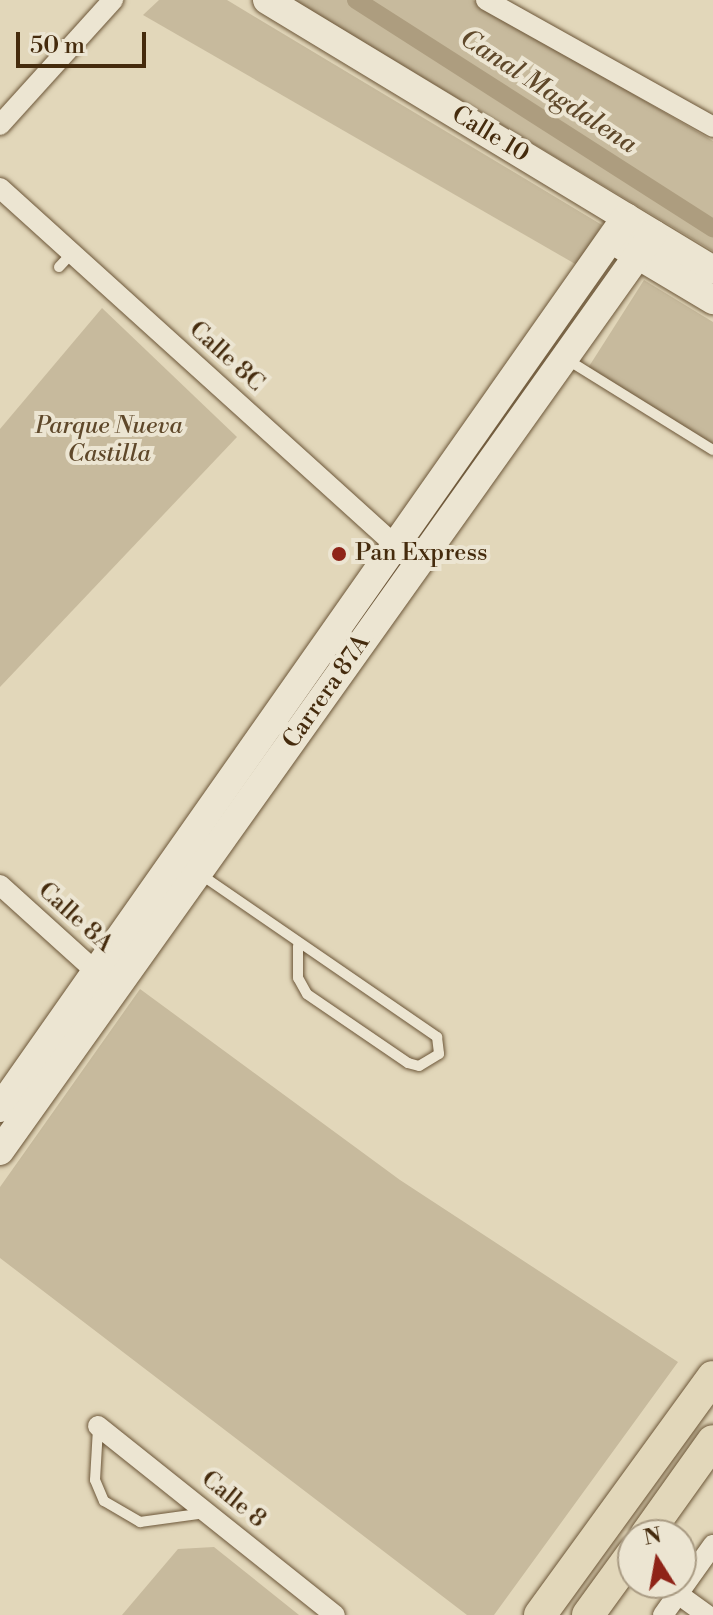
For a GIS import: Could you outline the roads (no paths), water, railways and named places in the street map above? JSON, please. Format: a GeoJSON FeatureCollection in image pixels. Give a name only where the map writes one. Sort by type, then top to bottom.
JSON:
{"type":"FeatureCollection","features":[{"type":"Feature","properties":{"kind":"main road"},"geometry":{"type":"LineString","coordinates":[[540,1615],[713,1377]]}},
{"type":"Feature","properties":{"kind":"main road"},"geometry":{"type":"LineString","coordinates":[[657,1519],[713,1441]]}},
{"type":"Feature","properties":{"kind":"main road"},"geometry":{"type":"LineString","coordinates":[[588,1615],[617,1575]]}},
{"type":"Feature","properties":{"kind":"street"},"geometry":{"type":"LineString","coordinates":[[0,125],[113,0]]}},
{"type":"Feature","properties":{"kind":"street","name":"Calle 10"},"geometry":{"type":"LineString","coordinates":[[267,0],[646,244],[713,300]]}},
{"type":"Feature","properties":{"kind":"street"},"geometry":{"type":"LineString","coordinates":[[490,1],[713,127]]}},
{"type":"Feature","properties":{"kind":"street","name":"Calle 8C"},"geometry":{"type":"LineString","coordinates":[[0,188],[65,260],[417,565]]}},
{"type":"Feature","properties":{"kind":"street","name":"Carrera 87A"},"geometry":{"type":"LineString","coordinates":[[0,1151],[106,980],[395,546],[619,228]]}},
{"type":"Feature","properties":{"kind":"street","name":"Calle 10"},"geometry":{"type":"LineString","coordinates":[[646,244],[713,270]]}},
{"type":"Feature","properties":{"kind":"street","name":"Carrera 87A"},"geometry":{"type":"LineString","coordinates":[[0,1108],[198,872],[646,244]]}},
{"type":"Feature","properties":{"kind":"street","name":"Calle 8A"},"geometry":{"type":"LineString","coordinates":[[0,885],[106,980]]}},
{"type":"Feature","properties":{"kind":"street","name":"Calle 8"},"geometry":{"type":"LineString","coordinates":[[98,1426],[335,1615]]}},
{"type":"Feature","properties":{"kind":"street"},"geometry":{"type":"LineString","coordinates":[[697,1567],[713,1545]]}},
{"type":"Feature","properties":{"kind":"street"},"geometry":{"type":"LineString","coordinates":[[685,1599],[707,1615]]}},
{"type":"Feature","properties":{"kind":"lane"},"geometry":{"type":"LineString","coordinates":[[565,358],[713,450]]}},
{"type":"Feature","properties":{"kind":"lane"},"geometry":{"type":"LineString","coordinates":[[198,872],[298,946],[437,1037],[439,1054],[419,1066],[408,1063],[307,994],[298,978],[298,946]]}},
{"type":"Feature","properties":{"kind":"lane"},"geometry":{"type":"LineString","coordinates":[[98,1426],[95,1480],[104,1501],[140,1522],[207,1513]]}},
{"type":"Feature","properties":{"kind":"waterway","name":"Canal Magdalena"},"geometry":{"type":"LineString","coordinates":[[356,0],[713,228]]}},
{"type":"Feature","properties":{"kind":"place","name":"Pan Express"},"geometry":{"type":"Point","coordinates":[339,554]}},
{"type":"Feature","properties":{"kind":"park label","name":"Parque Nueva Castilla"},"geometry":{"type":"Point","coordinates":[109,441]}}]}
